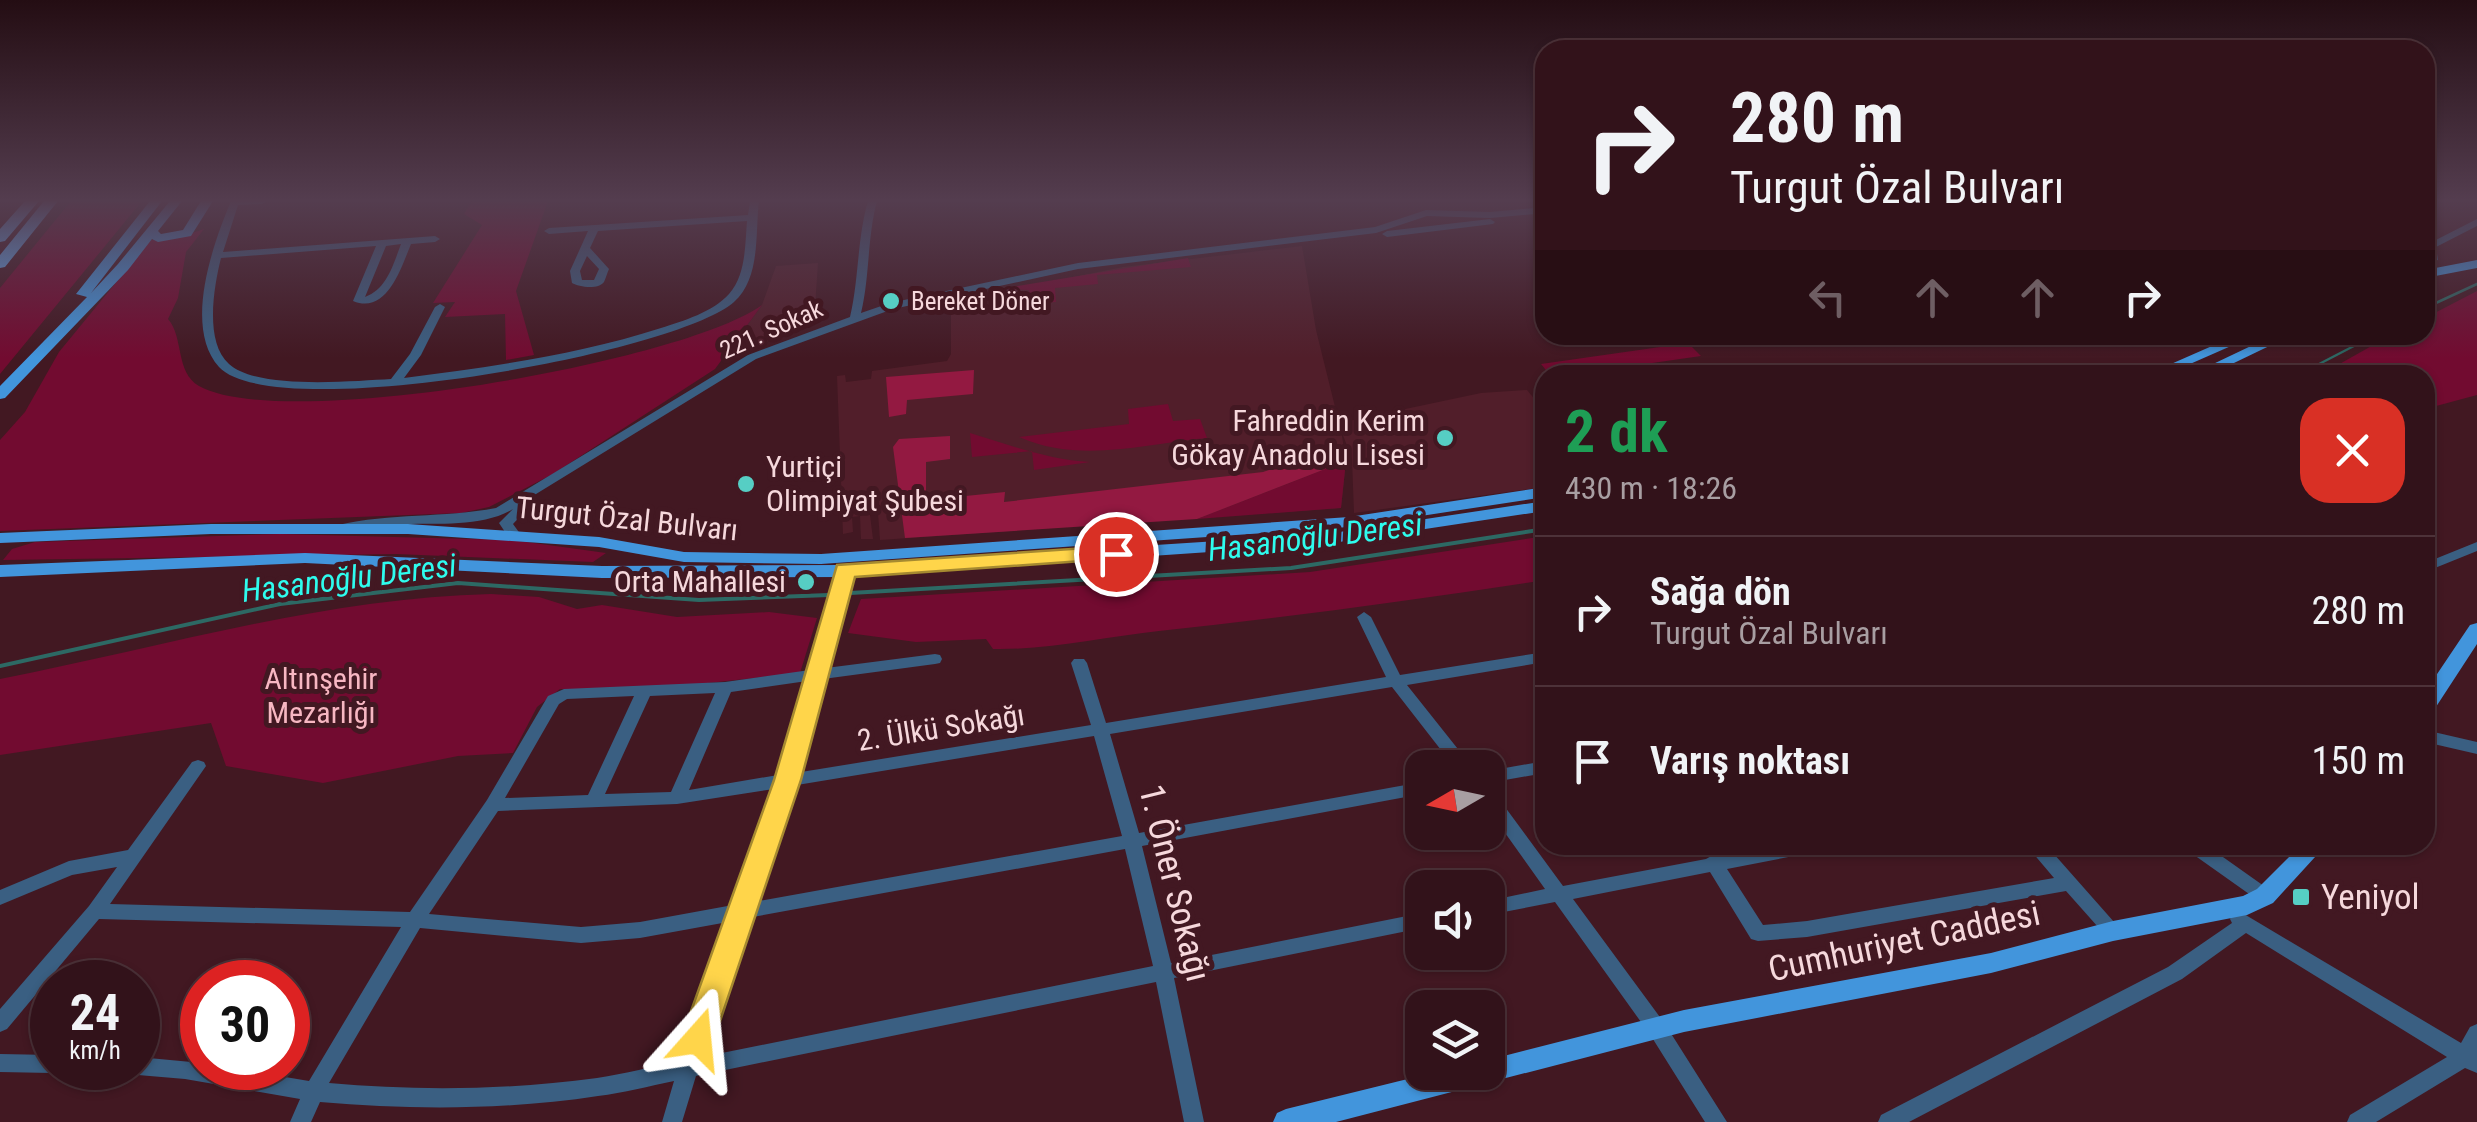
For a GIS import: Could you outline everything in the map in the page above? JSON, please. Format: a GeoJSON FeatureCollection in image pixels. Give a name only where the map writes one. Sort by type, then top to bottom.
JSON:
{"type":"FeatureCollection","features":[{"type":"Feature","properties":{"kind":"main road"},"geometry":{"type":"LineString","coordinates":[[0,395],[114,253]]}},
{"type":"Feature","properties":{"kind":"main road"},"geometry":{"type":"LineString","coordinates":[[0,395],[131,253]]}},
{"type":"Feature","properties":{"kind":"main road"},"geometry":{"type":"LineString","coordinates":[[2435,260],[2477,254]]}},
{"type":"Feature","properties":{"kind":"main road"},"geometry":{"type":"LineString","coordinates":[[2435,272],[2477,264]]}},
{"type":"Feature","properties":{"kind":"main road"},"geometry":{"type":"LineString","coordinates":[[2176,365],[2224,345]]}},
{"type":"Feature","properties":{"kind":"main road"},"geometry":{"type":"LineString","coordinates":[[2219,365],[2262,345]]}},
{"type":"Feature","properties":{"kind":"main road","name":"Turgut Özal Bulvarı"},"geometry":{"type":"LineString","coordinates":[[0,538],[342,528],[514,534],[599,542],[684,557],[849,564],[1348,522],[1535,494]]}},
{"type":"Feature","properties":{"kind":"main road","name":"Turgut Özal Bulvarı"},"geometry":{"type":"LineString","coordinates":[[0,569],[305,558],[697,574],[1306,540],[1535,507]]}},
{"type":"Feature","properties":{"kind":"main road"},"geometry":{"type":"LineString","coordinates":[[0,549],[23,541],[126,532]]}},
{"type":"Feature","properties":{"kind":"main road"},"geometry":{"type":"LineString","coordinates":[[488,565],[592,566],[611,555],[603,548],[514,534]]}},
{"type":"Feature","properties":{"kind":"main road"},"geometry":{"type":"LineString","coordinates":[[2435,693],[2477,629]]}},
{"type":"Feature","properties":{"kind":"main road","name":"Cumhuriyet Caddesi"},"geometry":{"type":"LineString","coordinates":[[1505,1068],[1684,1022],[1991,963],[2113,930],[2235,916],[2265,896],[2305,855]]}},
{"type":"Feature","properties":{"kind":"main road","name":"Cumhuriyet Caddesi"},"geometry":{"type":"LineString","coordinates":[[1286,1122],[1415,1090]]}},
{"type":"Feature","properties":{"kind":"street"},"geometry":{"type":"LineString","coordinates":[[250,253],[216,256],[210,279],[210,337],[222,366],[232,373],[256,383],[301,387],[401,381],[414,371],[494,361],[507,366],[585,352],[703,319],[728,302],[744,283],[747,253]]}},
{"type":"Feature","properties":{"kind":"street"},"geometry":{"type":"LineString","coordinates":[[378,253],[358,301],[374,299],[387,288],[402,253]]}},
{"type":"Feature","properties":{"kind":"street"},"geometry":{"type":"LineString","coordinates":[[856,318],[861,299],[861,253]]}},
{"type":"Feature","properties":{"kind":"street","name":"221. Sokak"},"geometry":{"type":"LineString","coordinates":[[342,528],[386,520],[457,519],[500,511],[752,357],[890,306],[1078,266],[1183,253]]}},
{"type":"Feature","properties":{"kind":"street","name":"221. Sokak"},"geometry":{"type":"LineString","coordinates":[[514,534],[506,523],[520,508],[732,374],[806,338],[962,295],[1079,272],[1232,253]]}},
{"type":"Feature","properties":{"kind":"street"},"geometry":{"type":"LineString","coordinates":[[861,299],[870,305],[890,306]]}},
{"type":"Feature","properties":{"kind":"street"},"geometry":{"type":"LineString","coordinates":[[401,381],[440,307]]}},
{"type":"Feature","properties":{"kind":"street"},"geometry":{"type":"LineString","coordinates":[[2435,564],[2477,546]]}},
{"type":"Feature","properties":{"kind":"street"},"geometry":{"type":"LineString","coordinates":[[672,1122],[739,912],[788,780],[849,564]]}},
{"type":"Feature","properties":{"kind":"street"},"geometry":{"type":"LineString","coordinates":[[1364,617],[1396,682],[1451,750]]}},
{"type":"Feature","properties":{"kind":"street","name":"2. Ülkü Sokağı"},"geometry":{"type":"LineString","coordinates":[[493,805],[676,798],[1535,659]]}},
{"type":"Feature","properties":{"kind":"street"},"geometry":{"type":"LineString","coordinates":[[300,1122],[318,1092],[324,1071],[414,920],[493,805],[554,700],[564,694],[726,687],[935,660]]}},
{"type":"Feature","properties":{"kind":"street","name":"1. Öner Sokağı"},"geometry":{"type":"LineString","coordinates":[[1079,663],[1102,729],[1166,969],[1194,1122]]}},
{"type":"Feature","properties":{"kind":"street"},"geometry":{"type":"LineString","coordinates":[[676,798],[726,687]]}},
{"type":"Feature","properties":{"kind":"street"},"geometry":{"type":"LineString","coordinates":[[592,802],[644,692]]}},
{"type":"Feature","properties":{"kind":"street"},"geometry":{"type":"LineString","coordinates":[[2435,738],[2477,748]]}},
{"type":"Feature","properties":{"kind":"street"},"geometry":{"type":"LineString","coordinates":[[0,1022],[95,911],[198,766]]}},
{"type":"Feature","properties":{"kind":"street"},"geometry":{"type":"LineString","coordinates":[[1505,774],[1535,769]]}},
{"type":"Feature","properties":{"kind":"street"},"geometry":{"type":"LineString","coordinates":[[95,911],[414,920],[581,935],[640,930],[1405,791]]}},
{"type":"Feature","properties":{"kind":"street"},"geometry":{"type":"LineString","coordinates":[[1505,820],[1658,1030],[1716,1122]]}},
{"type":"Feature","properties":{"kind":"street"},"geometry":{"type":"LineString","coordinates":[[1505,905],[1755,855]]}},
{"type":"Feature","properties":{"kind":"street"},"geometry":{"type":"LineString","coordinates":[[2044,855],[2113,930]]}},
{"type":"Feature","properties":{"kind":"street"},"geometry":{"type":"LineString","coordinates":[[2207,855],[2265,896]]}},
{"type":"Feature","properties":{"kind":"street"},"geometry":{"type":"LineString","coordinates":[[0,898],[70,868],[131,857]]}},
{"type":"Feature","properties":{"kind":"street"},"geometry":{"type":"LineString","coordinates":[[1714,862],[1758,933],[1807,929],[2069,883]]}},
{"type":"Feature","properties":{"kind":"street"},"geometry":{"type":"LineString","coordinates":[[1888,1122],[2175,973],[2235,916],[2470,1061]]}},
{"type":"Feature","properties":{"kind":"street"},"geometry":{"type":"LineString","coordinates":[[160,1066],[194,1067],[318,1092],[492,1097],[598,1087],[1405,923]]}},
{"type":"Feature","properties":{"kind":"street"},"geometry":{"type":"LineString","coordinates":[[2357,1122],[2470,1061],[2477,1033]]}},
{"type":"Feature","properties":{"kind":"street"},"geometry":{"type":"LineString","coordinates":[[0,1063],[30,1064]]}},
{"type":"Feature","properties":{"kind":"shaded area"},"geometry":{"type":"Polygon","coordinates":[[[1239,253],[1303,253],[1316,330],[1339,423],[1481,393],[1527,390],[1535,400],[1535,488],[1354,513],[1352,459],[1341,430],[1346,461],[1341,508],[880,540],[878,513],[870,515],[873,539],[861,539],[860,516],[852,517],[853,532],[843,534],[837,376],[845,375],[846,382],[871,379],[872,371],[947,361],[951,354],[951,308],[943,303],[1123,267],[1239,253]]]}},
{"type":"Feature","properties":{"kind":"shaded area"},"geometry":{"type":"Polygon","coordinates":[[[818,263],[815,307],[802,320],[759,347],[730,348],[762,305],[776,266],[818,263]]]}},
{"type":"Feature","properties":{"kind":"shaded area"},"geometry":{"type":"Polygon","coordinates":[[[974,370],[973,394],[907,400],[906,414],[889,417],[886,377],[974,370]]]}},
{"type":"Feature","properties":{"kind":"shaded area"},"geometry":{"type":"Polygon","coordinates":[[[950,436],[950,459],[926,462],[926,500],[1005,492],[1004,502],[1263,472],[1336,447],[1346,461],[1197,519],[905,538],[893,447],[899,439],[950,436]]]}},
{"type":"Feature","properties":{"kind":"green space"},"geometry":{"type":"Polygon","coordinates":[[[28,253],[99,253],[0,374],[0,288],[28,253]]]}},
{"type":"Feature","properties":{"kind":"green space"},"geometry":{"type":"Polygon","coordinates":[[[140,253],[186,253],[178,298],[168,319],[186,372],[199,386],[244,398],[311,401],[393,396],[482,384],[653,348],[719,327],[762,305],[715,369],[553,474],[489,507],[461,513],[0,531],[0,440],[25,412],[59,352],[140,253]]]}},
{"type":"Feature","properties":{"kind":"green space"},"geometry":{"type":"Polygon","coordinates":[[[464,253],[529,253],[516,291],[534,355],[506,360],[505,314],[445,317],[455,302],[433,303],[464,253]]]}},
{"type":"Feature","properties":{"kind":"green space"},"geometry":{"type":"Polygon","coordinates":[[[1188,258],[1191,267],[1097,275],[1098,284],[1055,288],[1056,302],[1031,304],[1029,290],[1000,289],[1188,258]]]}},
{"type":"Feature","properties":{"kind":"green space"},"geometry":{"type":"Polygon","coordinates":[[[2477,291],[2477,395],[2435,406],[2435,365],[2338,365],[2373,345],[2435,345],[2435,313],[2477,291]]]}},
{"type":"Feature","properties":{"kind":"green space"},"geometry":{"type":"Polygon","coordinates":[[[1674,345],[1690,345],[1701,356],[1638,365],[1541,364],[1674,345]]]}},
{"type":"Feature","properties":{"kind":"green space"},"geometry":{"type":"Polygon","coordinates":[[[1168,404],[1173,421],[1200,419],[1207,438],[1089,451],[1042,445],[1019,437],[1129,424],[1128,409],[1168,404]]]}},
{"type":"Feature","properties":{"kind":"green space"},"geometry":{"type":"Polygon","coordinates":[[[970,433],[1015,447],[1030,451],[972,457],[970,433]]]}},
{"type":"Feature","properties":{"kind":"green space"},"geometry":{"type":"Polygon","coordinates":[[[1032,452],[1060,458],[1090,462],[1034,470],[1032,452]]]}},
{"type":"Feature","properties":{"kind":"green space"},"geometry":{"type":"Polygon","coordinates":[[[1346,461],[1341,508],[1197,519],[1346,461]]]}},
{"type":"Feature","properties":{"kind":"green space"},"geometry":{"type":"Polygon","coordinates":[[[280,534],[512,540],[606,553],[593,562],[396,554],[3,560],[12,549],[35,542],[280,534]]]}},
{"type":"Feature","properties":{"kind":"green space"},"geometry":{"type":"Polygon","coordinates":[[[1535,538],[1535,581],[1401,601],[1014,649],[993,649],[986,639],[916,642],[848,633],[861,599],[1310,572],[1535,538]]]}},
{"type":"Feature","properties":{"kind":"green space","name":"Altınşehir Mezarlığı"},"geometry":{"type":"Polygon","coordinates":[[[428,597],[539,597],[577,609],[602,605],[677,617],[769,612],[817,618],[800,673],[652,689],[560,689],[537,707],[513,753],[458,756],[323,783],[226,766],[211,723],[0,755],[0,679],[305,614],[428,597]]]}},
{"type":"Feature","properties":{"kind":"waterway","name":"Hasanoğlu Deresi"},"geometry":{"type":"LineString","coordinates":[[2435,303],[2477,284]]}},
{"type":"Feature","properties":{"kind":"waterway","name":"Hasanoğlu Deresi"},"geometry":{"type":"LineString","coordinates":[[2317,365],[2356,345]]}},
{"type":"Feature","properties":{"kind":"waterway","name":"Hasanoğlu Deresi"},"geometry":{"type":"LineString","coordinates":[[850,593],[1291,568],[1535,531]]}},
{"type":"Feature","properties":{"kind":"waterway","name":"Hasanoğlu Deresi"},"geometry":{"type":"LineString","coordinates":[[0,666],[280,604],[458,583],[699,600],[829,595]]}},
{"type":"Feature","properties":{"kind":"place","name":"Bereket Döner"},"geometry":{"type":"Point","coordinates":[891,301]}},
{"type":"Feature","properties":{"kind":"place","name":"Fahreddin Kerim Gökay Anadolu Lisesi"},"geometry":{"type":"Point","coordinates":[1445,438]}},
{"type":"Feature","properties":{"kind":"place","name":"Yurtiçi Olimpiyat Şubesi"},"geometry":{"type":"Point","coordinates":[746,484]}},
{"type":"Feature","properties":{"kind":"place","name":"Orta Mahallesi"},"geometry":{"type":"Point","coordinates":[806,582]}},
{"type":"Feature","properties":{"kind":"place","name":"Yeniyol"},"geometry":{"type":"Point","coordinates":[2301,897]}},
{"type":"Feature","properties":{"kind":"route"},"geometry":{"type":"LineString","coordinates":[[698,1039],[788,780],[816,675],[840,605],[845,570],[1116,554]]}}]}
